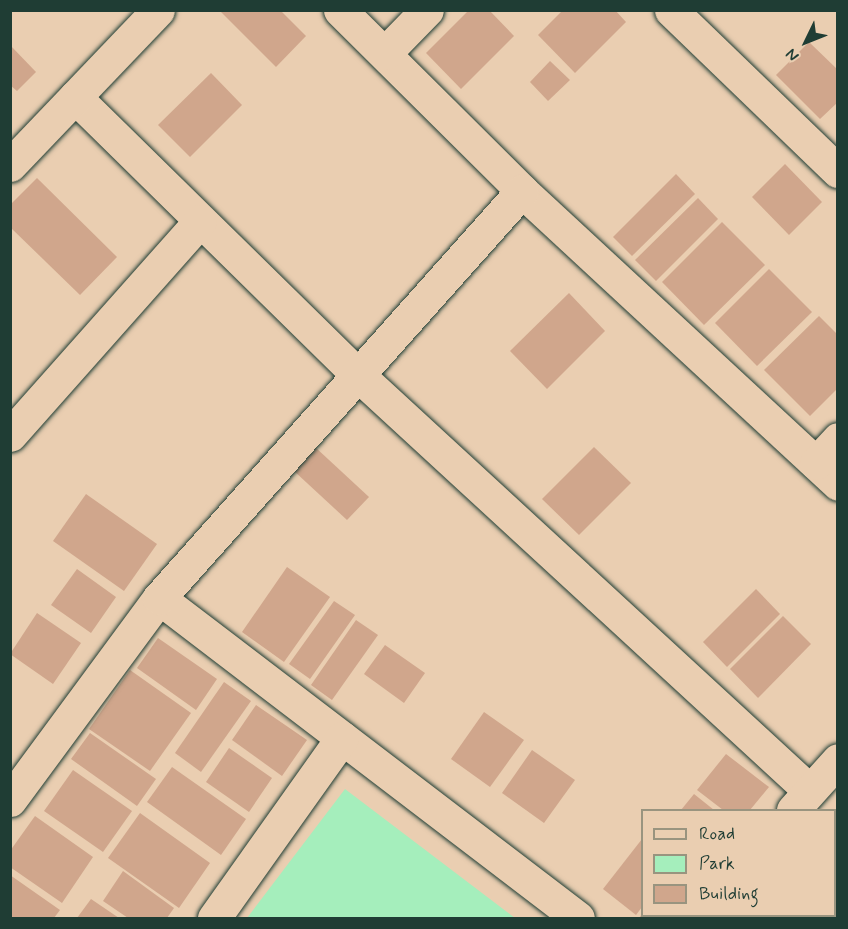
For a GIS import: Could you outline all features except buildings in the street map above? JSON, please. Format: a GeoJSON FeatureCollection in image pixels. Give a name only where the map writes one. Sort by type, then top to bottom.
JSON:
{"type":"FeatureCollection","features":[{"type":"Feature","properties":{"kind":"street"},"geometry":{"type":"LineString","coordinates":[[10,165],[158,10]]}},
{"type":"Feature","properties":{"kind":"street"},"geometry":{"type":"LineString","coordinates":[[340,10],[522,191],[827,473],[837,439]]}},
{"type":"Feature","properties":{"kind":"street"},"geometry":{"type":"LineString","coordinates":[[385,53],[427,10]]}},
{"type":"Feature","properties":{"kind":"street"},"geometry":{"type":"LineString","coordinates":[[671,10],[834,160]]}},
{"type":"Feature","properties":{"kind":"street"},"geometry":{"type":"LineString","coordinates":[[75,97],[357,374],[801,800],[837,760]]}},
{"type":"Feature","properties":{"kind":"street"},"geometry":{"type":"LineString","coordinates":[[10,800],[159,598],[522,191]]}},
{"type":"Feature","properties":{"kind":"street"},"geometry":{"type":"LineString","coordinates":[[10,435],[200,221]]}},
{"type":"Feature","properties":{"kind":"street"},"geometry":{"type":"LineString","coordinates":[[159,598],[578,918]]}},
{"type":"Feature","properties":{"kind":"street"},"geometry":{"type":"LineString","coordinates":[[214,918],[342,738]]}},
{"type":"Feature","properties":{"kind":"green space"},"geometry":{"type":"Polygon","coordinates":[[[345,789],[515,918],[247,918],[345,789]]]}}]}
